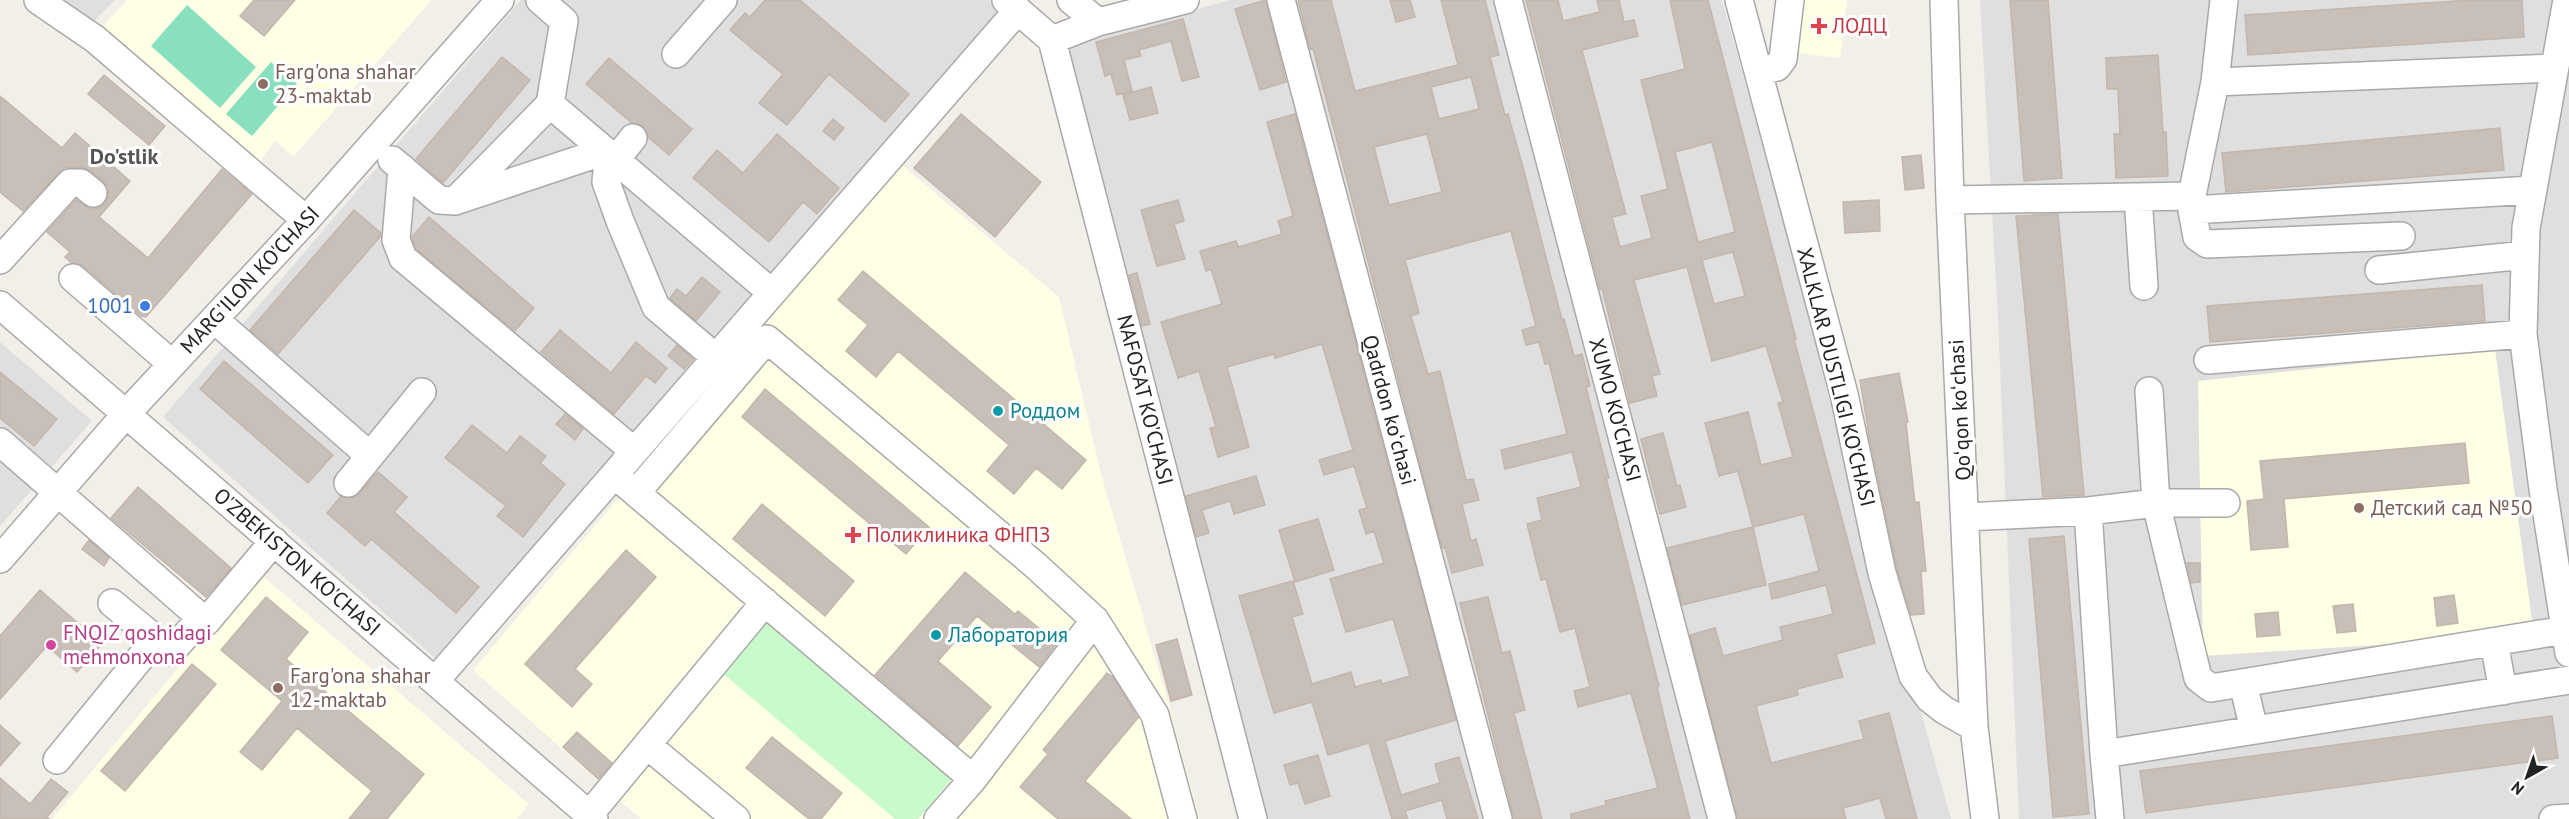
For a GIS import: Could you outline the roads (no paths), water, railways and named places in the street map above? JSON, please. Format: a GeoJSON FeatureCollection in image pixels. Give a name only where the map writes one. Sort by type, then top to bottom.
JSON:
{"type":"FeatureCollection","features":[{"type":"Feature","properties":{"kind":"street","name":"MARG'ILON KO'CHASI"},"geometry":{"type":"LineString","coordinates":[[0,559],[126,414],[306,220],[500,0]]}},
{"type":"Feature","properties":{"kind":"street"},"geometry":{"type":"LineString","coordinates":[[455,201],[550,104],[564,21],[540,0]]}},
{"type":"Feature","properties":{"kind":"street"},"geometry":{"type":"LineString","coordinates":[[676,54],[723,0]]}},
{"type":"Feature","properties":{"kind":"street"},"geometry":{"type":"LineString","coordinates":[[1071,0],[1098,22]]}},
{"type":"Feature","properties":{"kind":"street"},"geometry":{"type":"LineString","coordinates":[[435,681],[772,293],[1012,5],[1052,40],[1098,22],[1185,0]]}},
{"type":"Feature","properties":{"kind":"street","name":"Qadrdon koʻchasi"},"geometry":{"type":"LineString","coordinates":[[1281,0],[1498,819]]}},
{"type":"Feature","properties":{"kind":"street","name":"XUMO KO'CHASI"},"geometry":{"type":"LineString","coordinates":[[1508,0],[1722,819]]}},
{"type":"Feature","properties":{"kind":"street","name":"XALKLAR DUSTLIGI KO'CHASI"},"geometry":{"type":"LineString","coordinates":[[1739,0],[1844,394],[1882,573],[1914,676],[1930,699],[1974,728]]}},
{"type":"Feature","properties":{"kind":"street"},"geometry":{"type":"LineString","coordinates":[[1758,71],[1777,66],[1783,59],[1790,0]]}},
{"type":"Feature","properties":{"kind":"street","name":"Qoʻqon koʻchasi"},"geometry":{"type":"LineString","coordinates":[[1944,0],[1950,200],[1974,728],[1985,819]]}},
{"type":"Feature","properties":{"kind":"street"},"geometry":{"type":"LineString","coordinates":[[2224,0],[2215,82],[2192,203],[2197,237],[2207,244],[2401,236]]}},
{"type":"Feature","properties":{"kind":"street"},"geometry":{"type":"LineString","coordinates":[[2149,391],[2156,503],[2198,678],[2211,688],[2494,642],[2567,642],[2543,489],[2523,334],[2525,255],[2533,190],[2553,68],[2567,0]]}},
{"type":"Feature","properties":{"kind":"street"},"geometry":{"type":"LineString","coordinates":[[56,5],[306,220]]}},
{"type":"Feature","properties":{"kind":"street","name":"NAFOSAT KO'CHASI"},"geometry":{"type":"LineString","coordinates":[[1052,40],[1253,819]]}},
{"type":"Feature","properties":{"kind":"street"},"geometry":{"type":"LineString","coordinates":[[2215,82],[2553,68]]}},
{"type":"Feature","properties":{"kind":"street"},"geometry":{"type":"LineString","coordinates":[[550,104],[772,293]]}},
{"type":"Feature","properties":{"kind":"street"},"geometry":{"type":"LineString","coordinates":[[373,143],[439,200],[455,201],[610,155],[633,138]]}},
{"type":"Feature","properties":{"kind":"street"},"geometry":{"type":"LineString","coordinates":[[610,155],[606,182],[656,306],[716,357]]}},
{"type":"Feature","properties":{"kind":"street"},"geometry":{"type":"LineString","coordinates":[[402,168],[396,240],[403,258],[634,451]]}},
{"type":"Feature","properties":{"kind":"street"},"geometry":{"type":"LineString","coordinates":[[0,260],[70,183],[81,183],[93,193]]}},
{"type":"Feature","properties":{"kind":"street"},"geometry":{"type":"LineString","coordinates":[[1950,200],[2138,197],[2192,203],[2533,190]]}},
{"type":"Feature","properties":{"kind":"street"},"geometry":{"type":"LineString","coordinates":[[2138,197],[2145,286]]}},
{"type":"Feature","properties":{"kind":"street"},"geometry":{"type":"LineString","coordinates":[[2379,270],[2525,255]]}},
{"type":"Feature","properties":{"kind":"street"},"geometry":{"type":"LineString","coordinates":[[73,278],[172,364]]}},
{"type":"Feature","properties":{"kind":"street","name":"O'ZBEKISTON KO'CHASI"},"geometry":{"type":"LineString","coordinates":[[0,305],[592,817]]}},
{"type":"Feature","properties":{"kind":"street"},"geometry":{"type":"LineString","coordinates":[[214,319],[370,456]]}},
{"type":"Feature","properties":{"kind":"street"},"geometry":{"type":"LineString","coordinates":[[2208,360],[2523,334]]}},
{"type":"Feature","properties":{"kind":"street"},"geometry":{"type":"LineString","coordinates":[[636,493],[767,339],[1035,565],[1095,620],[1155,715],[1183,819]]}},
{"type":"Feature","properties":{"kind":"street"},"geometry":{"type":"LineString","coordinates":[[348,483],[422,392]]}},
{"type":"Feature","properties":{"kind":"street"},"geometry":{"type":"LineString","coordinates":[[0,442],[206,622],[273,542]]}},
{"type":"Feature","properties":{"kind":"street"},"geometry":{"type":"LineString","coordinates":[[615,474],[973,779]]}},
{"type":"Feature","properties":{"kind":"street"},"geometry":{"type":"LineString","coordinates":[[1965,517],[2088,511],[2156,503],[2226,503]]}},
{"type":"Feature","properties":{"kind":"street"},"geometry":{"type":"LineString","coordinates":[[2088,511],[2110,819]]}},
{"type":"Feature","properties":{"kind":"street"},"geometry":{"type":"LineString","coordinates":[[112,603],[171,652]]}},
{"type":"Feature","properties":{"kind":"street"},"geometry":{"type":"LineString","coordinates":[[592,817],[647,745],[765,603]]}},
{"type":"Feature","properties":{"kind":"street"},"geometry":{"type":"LineString","coordinates":[[171,652],[201,618]]}},
{"type":"Feature","properties":{"kind":"street"},"geometry":{"type":"LineString","coordinates":[[938,819],[973,779],[1095,620]]}},
{"type":"Feature","properties":{"kind":"street"},"geometry":{"type":"LineString","coordinates":[[2494,642],[2503,691]]}},
{"type":"Feature","properties":{"kind":"street"},"geometry":{"type":"LineString","coordinates":[[57,760],[146,651],[155,649],[171,652]]}},
{"type":"Feature","properties":{"kind":"street"},"geometry":{"type":"LineString","coordinates":[[2104,754],[2569,680]]}},
{"type":"Feature","properties":{"kind":"street"},"geometry":{"type":"LineString","coordinates":[[2242,683],[2254,730]]}},
{"type":"Feature","properties":{"kind":"street"},"geometry":{"type":"LineString","coordinates":[[647,745],[736,819]]}},
{"type":"Feature","properties":{"kind":"street"},"geometry":{"type":"LineString","coordinates":[[2553,819],[2569,818]]}},
{"type":"Feature","properties":{"kind":"place","name":"ЛОДЦ"},"geometry":{"type":"Point","coordinates":[1819,26]}},
{"type":"Feature","properties":{"kind":"place","name":"Farg'ona shahar 23-maktab"},"geometry":{"type":"Point","coordinates":[263,84]}},
{"type":"Feature","properties":{"kind":"place","name":"1001"},"geometry":{"type":"Point","coordinates":[145,306]}},
{"type":"Feature","properties":{"kind":"place","name":"Роддом"},"geometry":{"type":"Point","coordinates":[998,411]}},
{"type":"Feature","properties":{"kind":"place","name":"Детский сад №50"},"geometry":{"type":"Point","coordinates":[2359,508]}},
{"type":"Feature","properties":{"kind":"place","name":"Поликлиника ФНПЗ"},"geometry":{"type":"Point","coordinates":[853,535]}},
{"type":"Feature","properties":{"kind":"place","name":"Лаборатория"},"geometry":{"type":"Point","coordinates":[936,635]}},
{"type":"Feature","properties":{"kind":"place","name":"FNQIZ qoshidagi mehmonxona"},"geometry":{"type":"Point","coordinates":[51,645]}},
{"type":"Feature","properties":{"kind":"place","name":"Farg'ona shahar 12-maktab"},"geometry":{"type":"Point","coordinates":[278,688]}},
{"type":"Feature","properties":{"kind":"district","name":"Do'stlik"},"geometry":{"type":"Point","coordinates":[124,156]}}]}
